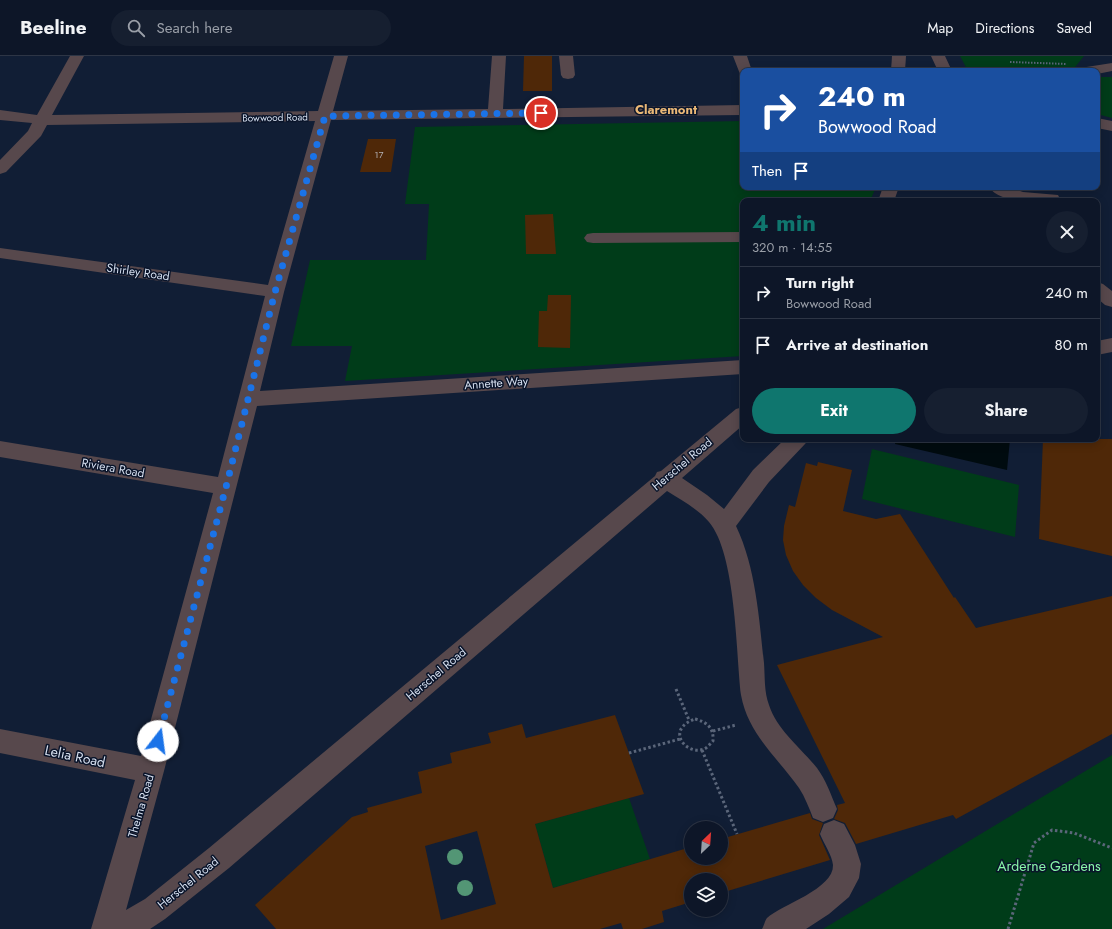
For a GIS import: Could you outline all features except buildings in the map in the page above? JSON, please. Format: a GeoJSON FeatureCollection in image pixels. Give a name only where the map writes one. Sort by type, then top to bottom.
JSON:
{"type":"FeatureCollection","features":[{"type":"Feature","properties":{"kind":"street"},"geometry":{"type":"LineString","coordinates":[[0,169],[35,133],[77,56]]}},
{"type":"Feature","properties":{"kind":"street","name":"Thelma Road"},"geometry":{"type":"LineString","coordinates":[[106,929],[151,771],[226,487],[275,292],[341,56]]}},
{"type":"Feature","properties":{"kind":"street"},"geometry":{"type":"LineString","coordinates":[[495,113],[499,56]]}},
{"type":"Feature","properties":{"kind":"street"},"geometry":{"type":"LineString","coordinates":[[566,56],[568,75]]}},
{"type":"Feature","properties":{"kind":"street"},"geometry":{"type":"LineString","coordinates":[[740,56],[744,68]]}},
{"type":"Feature","properties":{"kind":"street"},"geometry":{"type":"LineString","coordinates":[[898,68],[899,56]]}},
{"type":"Feature","properties":{"kind":"street"},"geometry":{"type":"LineString","coordinates":[[938,56],[943,68]]}},
{"type":"Feature","properties":{"kind":"street"},"geometry":{"type":"LineString","coordinates":[[1100,68],[1112,67]]}},
{"type":"Feature","properties":{"kind":"street","name":"Bowwood Road"},"geometry":{"type":"LineString","coordinates":[[0,115],[42,120],[740,110]]}},
{"type":"Feature","properties":{"kind":"street"},"geometry":{"type":"LineString","coordinates":[[1100,123],[1112,126]]}},
{"type":"Feature","properties":{"kind":"street"},"geometry":{"type":"LineString","coordinates":[[1001,190],[1017,196],[1040,198]]}},
{"type":"Feature","properties":{"kind":"street"},"geometry":{"type":"LineString","coordinates":[[593,238],[740,237]]}},
{"type":"Feature","properties":{"kind":"street","name":"Shirley Road"},"geometry":{"type":"LineString","coordinates":[[0,253],[275,292]]}},
{"type":"Feature","properties":{"kind":"street"},"geometry":{"type":"LineString","coordinates":[[1100,291],[1112,301]]}},
{"type":"Feature","properties":{"kind":"street"},"geometry":{"type":"LineString","coordinates":[[1100,347],[1112,345]]}},
{"type":"Feature","properties":{"kind":"street","name":"Annette Way"},"geometry":{"type":"LineString","coordinates":[[248,399],[740,367]]}},
{"type":"Feature","properties":{"kind":"street","name":"Herschel Road"},"geometry":{"type":"LineString","coordinates":[[123,929],[155,909],[219,858],[665,478],[740,416]]}},
{"type":"Feature","properties":{"kind":"street"},"geometry":{"type":"LineString","coordinates":[[724,525],[761,476],[795,442]]}},
{"type":"Feature","properties":{"kind":"street","name":"Riviera Road"},"geometry":{"type":"LineString","coordinates":[[0,449],[226,487]]}},
{"type":"Feature","properties":{"kind":"street"},"geometry":{"type":"LineString","coordinates":[[665,478],[706,507],[724,525],[732,544],[739,577],[756,708],[763,723],[773,738],[808,778],[843,854],[847,868],[842,883],[830,898],[777,929]]}},
{"type":"Feature","properties":{"kind":"street","name":"Lelia Road"},"geometry":{"type":"LineString","coordinates":[[0,741],[151,771]]}},
{"type":"Feature","properties":{"kind":"path"},"geometry":{"type":"LineString","coordinates":[[1010,62],[1065,63],[1080,68]]}},
{"type":"Feature","properties":{"kind":"path"},"geometry":{"type":"LineString","coordinates":[[676,689],[689,720]]}},
{"type":"Feature","properties":{"kind":"path"},"geometry":{"type":"LineString","coordinates":[[689,720],[700,720],[706,722],[713,731],[713,741],[707,748],[702,750],[692,750],[683,744],[680,739],[679,730],[685,722],[689,720]]}},
{"type":"Feature","properties":{"kind":"path"},"geometry":{"type":"LineString","coordinates":[[629,753],[680,739]]}},
{"type":"Feature","properties":{"kind":"path"},"geometry":{"type":"LineString","coordinates":[[702,750],[737,834]]}},
{"type":"Feature","properties":{"kind":"path"},"geometry":{"type":"LineString","coordinates":[[1008,929],[1034,843],[1052,830],[1074,833],[1112,848]]}},
{"type":"Feature","properties":{"kind":"green space"},"geometry":{"type":"Polygon","coordinates":[[[960,56],[1084,56],[1074,68],[966,68],[960,56]]]}},
{"type":"Feature","properties":{"kind":"green space"},"geometry":{"type":"Polygon","coordinates":[[[1100,77],[1112,77],[1112,118],[1100,115],[1100,77]]]}},
{"type":"Feature","properties":{"kind":"green space"},"geometry":{"type":"Polygon","coordinates":[[[740,121],[740,190],[875,190],[871,198],[740,198],[740,356],[345,381],[352,346],[291,346],[310,260],[426,260],[429,204],[405,204],[415,127],[740,121]]]}},
{"type":"Feature","properties":{"kind":"green space"},"geometry":{"type":"Polygon","coordinates":[[[872,449],[1019,485],[1015,537],[862,499],[872,449]]]}},
{"type":"Feature","properties":{"kind":"green space","name":"Arderne Gardens"},"geometry":{"type":"Polygon","coordinates":[[[1112,755],[1112,929],[823,929],[1112,755]]]}},
{"type":"Feature","properties":{"kind":"green space"},"geometry":{"type":"Polygon","coordinates":[[[629,798],[650,859],[553,888],[535,824],[629,798]]]}},
{"type":"Feature","properties":{"kind":"shaded area"},"geometry":{"type":"Polygon","coordinates":[[[895,442],[1010,442],[1007,470],[895,444],[895,442]]]}},
{"type":"Feature","properties":{"kind":"district","name":"Claremont"},"geometry":{"type":"Point","coordinates":[666,109]}},
{"type":"Feature","properties":{"kind":"route"},"geometry":{"type":"LineString","coordinates":[[158,741],[226,487],[275,292],[325,116],[541,113]]}}]}
